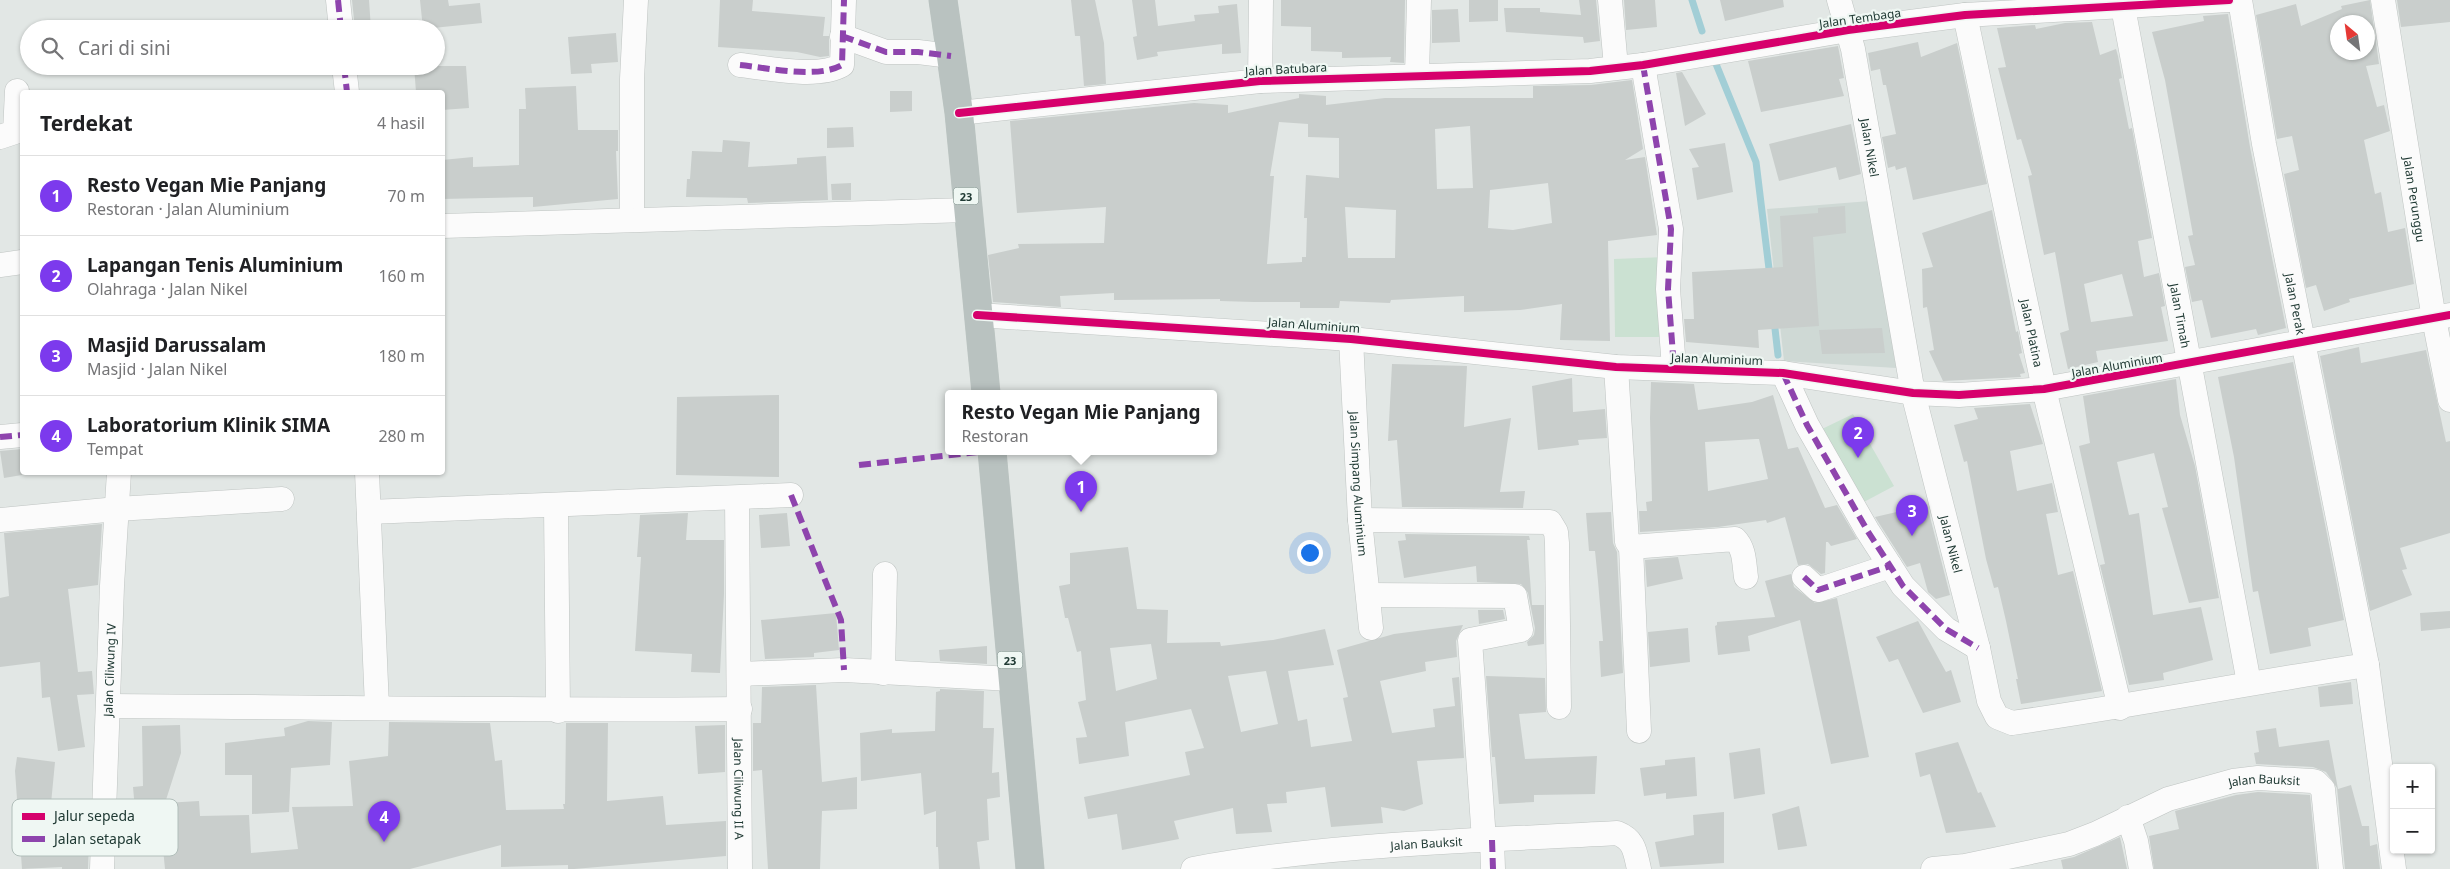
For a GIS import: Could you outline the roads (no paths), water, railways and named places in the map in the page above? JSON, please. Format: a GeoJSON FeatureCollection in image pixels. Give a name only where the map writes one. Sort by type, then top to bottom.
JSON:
{"type":"FeatureCollection","features":[{"type":"Feature","properties":{"kind":"highway","name":"23"},"geometry":{"type":"LineString","coordinates":[[943,0],[959,113],[977,316],[986,390]]}},
{"type":"Feature","properties":{"kind":"highway","name":"23"},"geometry":{"type":"LineString","coordinates":[[992,455],[1030,869]]}},
{"type":"Feature","properties":{"kind":"street"},"geometry":{"type":"LineString","coordinates":[[338,0],[340,20]]}},
{"type":"Feature","properties":{"kind":"street"},"geometry":{"type":"LineString","coordinates":[[632,219],[632,79],[636,0]]}},
{"type":"Feature","properties":{"kind":"street"},"geometry":{"type":"LineString","coordinates":[[740,65],[804,72],[836,69],[842,65],[844,0]]}},
{"type":"Feature","properties":{"kind":"street"},"geometry":{"type":"LineString","coordinates":[[1260,81],[1261,0]]}},
{"type":"Feature","properties":{"kind":"street"},"geometry":{"type":"LineString","coordinates":[[1417,75],[1419,0]]}},
{"type":"Feature","properties":{"kind":"street"},"geometry":{"type":"LineString","coordinates":[[1610,0],[1616,68]]}},
{"type":"Feature","properties":{"kind":"street","name":"Jalan Nikel"},"geometry":{"type":"LineString","coordinates":[[1839,0],[1848,30],[1913,393],[1978,648],[1989,701],[1997,717],[2012,723],[2120,708],[2249,683],[2367,665]]}},
{"type":"Feature","properties":{"kind":"street","name":"Jalan Tembaga"},"geometry":{"type":"LineString","coordinates":[[1616,68],[1848,30],[1965,15],[2229,0]]}},
{"type":"Feature","properties":{"kind":"street","name":"Jalan Perak"},"geometry":{"type":"LineString","coordinates":[[2240,0],[2264,144],[2367,665],[2394,869]]}},
{"type":"Feature","properties":{"kind":"street","name":"Jalan Perunggu"},"geometry":{"type":"LineString","coordinates":[[2384,0],[2442,317],[2450,400]]}},
{"type":"Feature","properties":{"kind":"street","name":"Jalan Timah"},"geometry":{"type":"LineString","coordinates":[[2122,7],[2249,683]]}},
{"type":"Feature","properties":{"kind":"street","name":"Jalan Platina"},"geometry":{"type":"LineString","coordinates":[[1965,15],[2044,389],[2120,708]]}},
{"type":"Feature","properties":{"kind":"street"},"geometry":{"type":"LineString","coordinates":[[842,36],[886,52],[918,52],[951,56]]}},
{"type":"Feature","properties":{"kind":"street"},"geometry":{"type":"LineString","coordinates":[[1643,65],[1671,229],[1668,289],[1674,368]]}},
{"type":"Feature","properties":{"kind":"street","name":"Jalan Batubara"},"geometry":{"type":"LineString","coordinates":[[959,113],[1260,81],[1590,71],[1616,68]]}},
{"type":"Feature","properties":{"kind":"street"},"geometry":{"type":"LineString","coordinates":[[345,75],[347,90]]}},
{"type":"Feature","properties":{"kind":"street"},"geometry":{"type":"LineString","coordinates":[[0,137],[16,132],[17,91]]}},
{"type":"Feature","properties":{"kind":"street"},"geometry":{"type":"LineString","coordinates":[[445,226],[967,210]]}},
{"type":"Feature","properties":{"kind":"street"},"geometry":{"type":"LineString","coordinates":[[0,265],[20,262]]}},
{"type":"Feature","properties":{"kind":"street","name":"Jalan Aluminium"},"geometry":{"type":"LineString","coordinates":[[977,316],[1351,338],[1616,367],[1783,373],[1913,393],[1959,395],[2044,389],[2442,317]]}},
{"type":"Feature","properties":{"kind":"street","name":"Jalan Simpang Aluminium"},"geometry":{"type":"LineString","coordinates":[[1351,338],[1360,520],[1371,628]]}},
{"type":"Feature","properties":{"kind":"street"},"geometry":{"type":"LineString","coordinates":[[1616,367],[1626,536],[1627,542],[1631,547],[1639,731]]}},
{"type":"Feature","properties":{"kind":"street"},"geometry":{"type":"LineString","coordinates":[[1783,373],[1807,425],[1903,586],[1946,629],[1978,648]]}},
{"type":"Feature","properties":{"kind":"street"},"geometry":{"type":"LineString","coordinates":[[0,437],[20,435]]}},
{"type":"Feature","properties":{"kind":"street","name":"Jalan Ciliwung IV"},"geometry":{"type":"LineString","coordinates":[[105,799],[119,475]]}},
{"type":"Feature","properties":{"kind":"street"},"geometry":{"type":"LineString","coordinates":[[366,475],[377,707]]}},
{"type":"Feature","properties":{"kind":"street"},"geometry":{"type":"LineString","coordinates":[[369,512],[556,506],[791,495]]}},
{"type":"Feature","properties":{"kind":"street","name":"Jalan Ciliwung II A"},"geometry":{"type":"LineString","coordinates":[[737,498],[740,674],[740,869]]}},
{"type":"Feature","properties":{"kind":"street"},"geometry":{"type":"LineString","coordinates":[[0,520],[117,509],[282,499]]}},
{"type":"Feature","properties":{"kind":"street"},"geometry":{"type":"LineString","coordinates":[[556,506],[558,711]]}},
{"type":"Feature","properties":{"kind":"street"},"geometry":{"type":"LineString","coordinates":[[1360,520],[1550,522],[1556,532],[1557,543],[1559,708]]}},
{"type":"Feature","properties":{"kind":"street"},"geometry":{"type":"LineString","coordinates":[[1631,547],[1735,539],[1740,544],[1743,552],[1746,577]]}},
{"type":"Feature","properties":{"kind":"street"},"geometry":{"type":"LineString","coordinates":[[1804,577],[1818,590],[1890,566]]}},
{"type":"Feature","properties":{"kind":"street"},"geometry":{"type":"LineString","coordinates":[[883,673],[885,574]]}},
{"type":"Feature","properties":{"kind":"street"},"geometry":{"type":"LineString","coordinates":[[1368,594],[1515,596],[1521,630],[1470,640],[1488,840],[1493,869]]}},
{"type":"Feature","properties":{"kind":"street"},"geometry":{"type":"LineString","coordinates":[[740,674],[844,670],[1012,679]]}},
{"type":"Feature","properties":{"kind":"street"},"geometry":{"type":"LineString","coordinates":[[109,706],[377,707],[558,711],[740,709]]}},
{"type":"Feature","properties":{"kind":"street","name":"Jalan Bauksit"},"geometry":{"type":"LineString","coordinates":[[1933,869],[1970,867],[2069,844],[2095,834],[2168,799],[2233,781],[2258,778],[2316,782],[2322,789],[2331,869]]}},
{"type":"Feature","properties":{"kind":"street"},"geometry":{"type":"LineString","coordinates":[[2128,817],[2136,841],[2141,869]]}},
{"type":"Feature","properties":{"kind":"street","name":"Jalan Bauksit"},"geometry":{"type":"LineString","coordinates":[[1193,869],[1235,861],[1357,849],[1617,833],[1626,837],[1633,844],[1639,869]]}},
{"type":"Feature","properties":{"kind":"street","name":"Jalan Ciliwung IV"},"geometry":{"type":"LineString","coordinates":[[102,869],[103,856]]}},
{"type":"Feature","properties":{"kind":"waterway"},"geometry":{"type":"LineString","coordinates":[[1692,0],[1702,31]]}},
{"type":"Feature","properties":{"kind":"waterway"},"geometry":{"type":"LineString","coordinates":[[1716,64],[1756,162],[1770,277]]}},
{"type":"Feature","properties":{"kind":"waterway"},"geometry":{"type":"LineString","coordinates":[[1774,320],[1778,355]]}},
{"type":"Feature","properties":{"kind":"place","name":"Lapangan Tenis Aluminium"},"geometry":{"type":"Point","coordinates":[1858,458]}},
{"type":"Feature","properties":{"kind":"place","name":"Resto Vegan Mie Panjang"},"geometry":{"type":"Point","coordinates":[1081,512]}},
{"type":"Feature","properties":{"kind":"place","name":"Masjid Darussalam"},"geometry":{"type":"Point","coordinates":[1912,536]}},
{"type":"Feature","properties":{"kind":"place","name":"Laboratorium Klinik SIMA"},"geometry":{"type":"Point","coordinates":[384,842]}}]}
